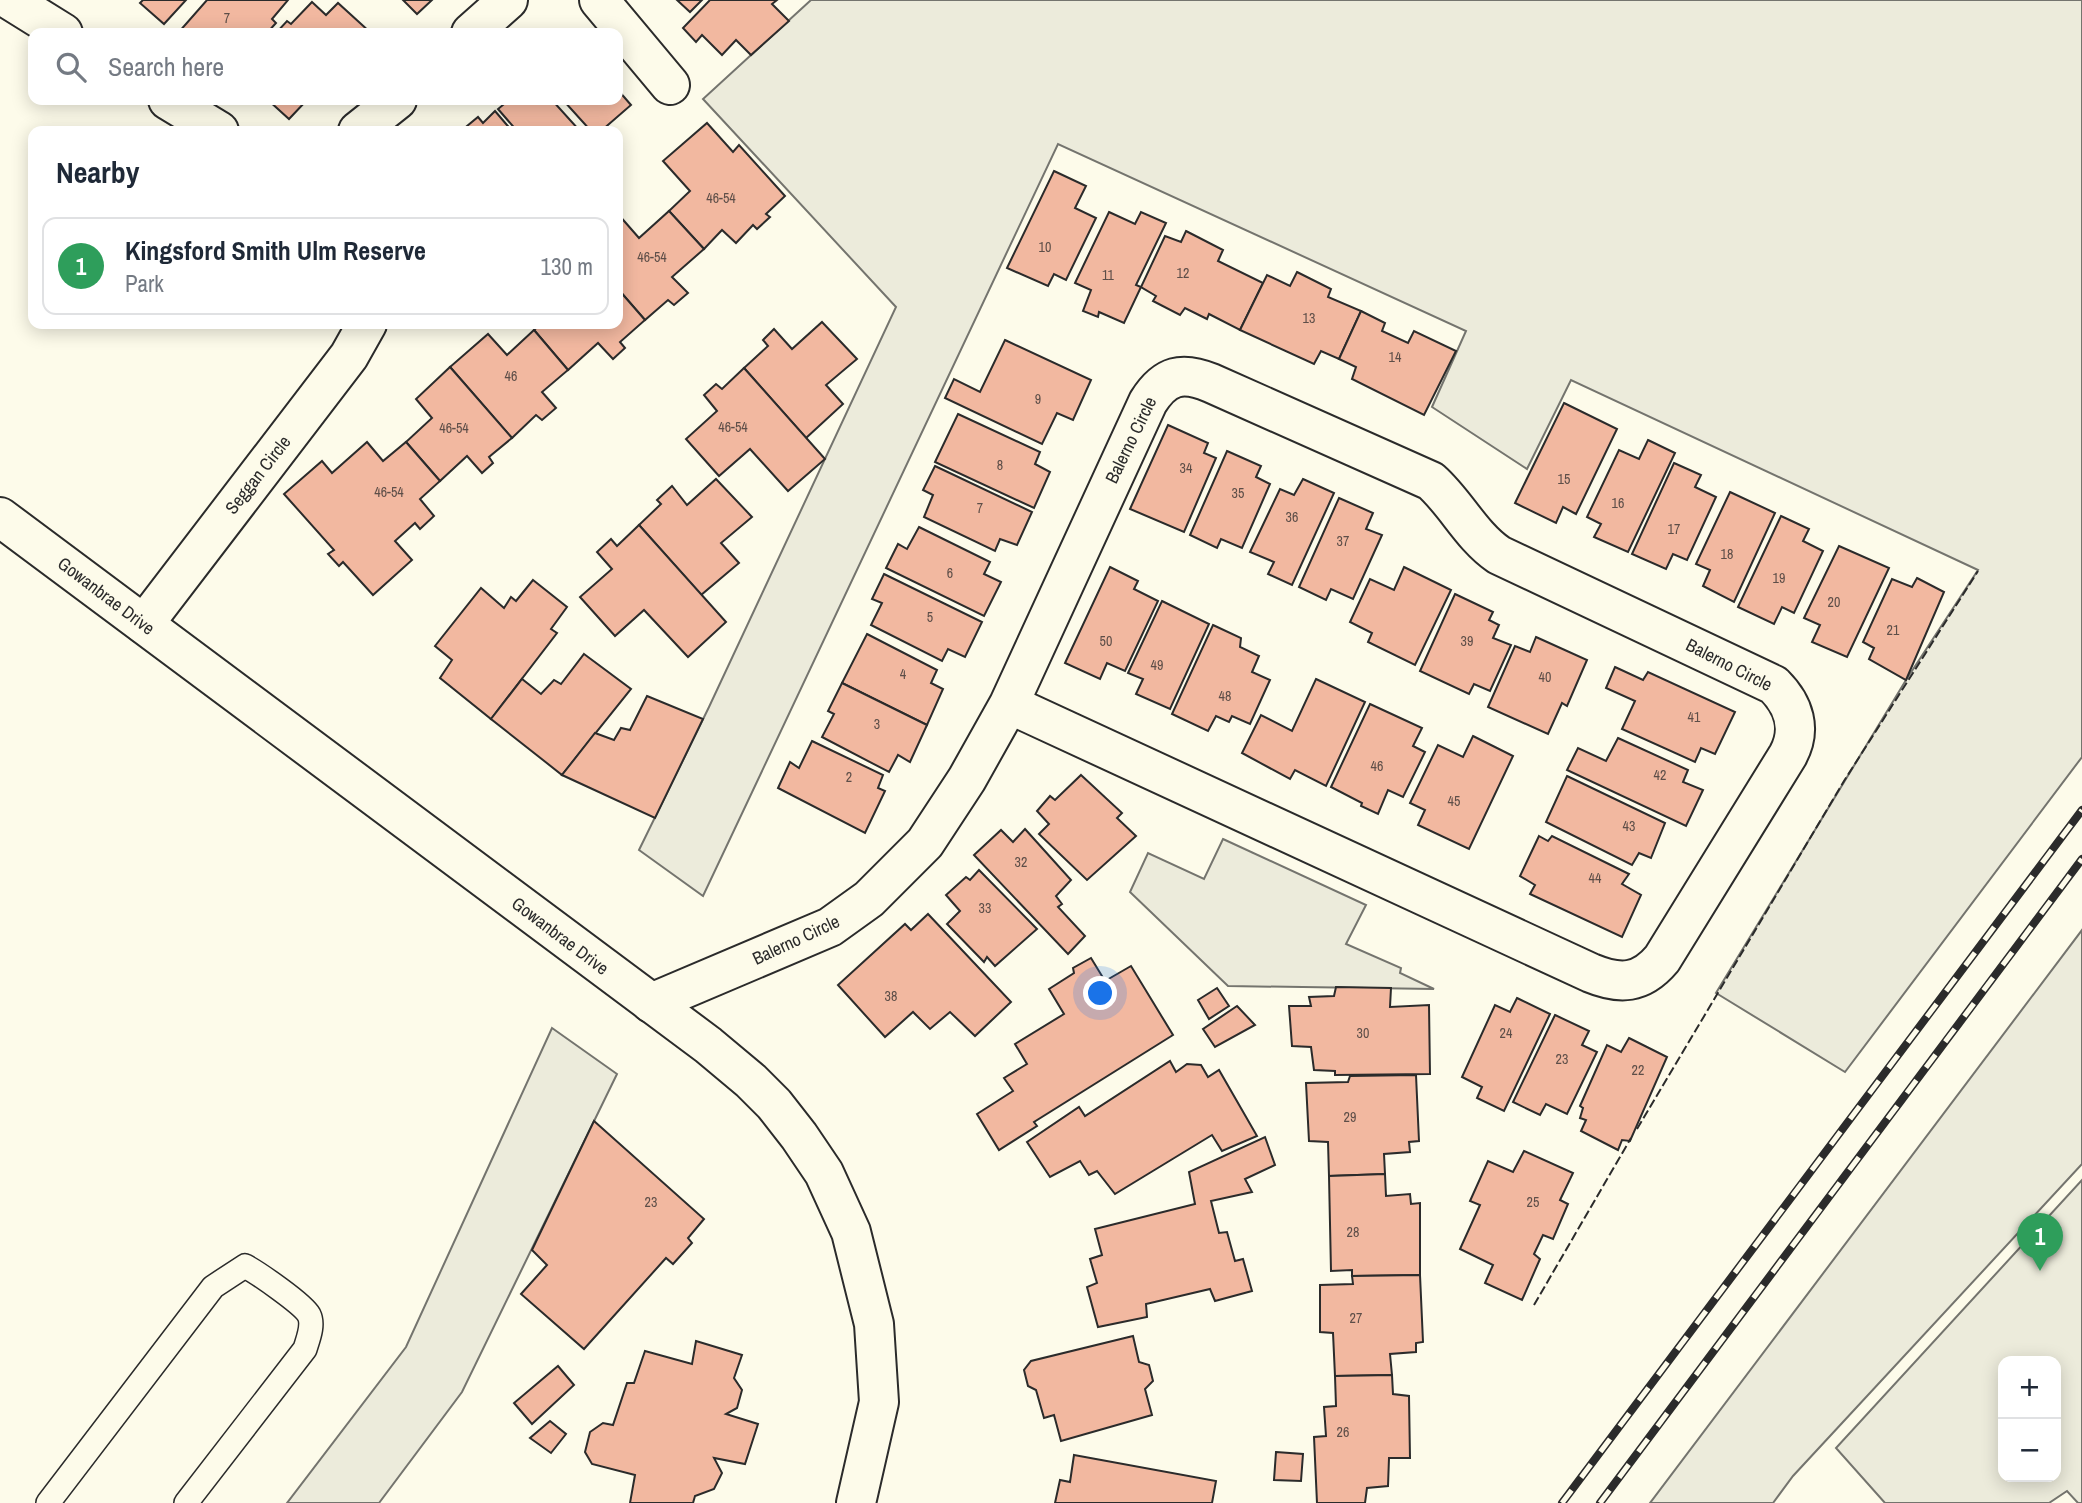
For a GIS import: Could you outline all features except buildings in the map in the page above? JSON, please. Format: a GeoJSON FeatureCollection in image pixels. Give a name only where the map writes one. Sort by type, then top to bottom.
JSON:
{"type":"FeatureCollection","features":[{"type":"Feature","properties":{"kind":"street"},"geometry":{"type":"LineString","coordinates":[[9,0],[54,28]]}},
{"type":"Feature","properties":{"kind":"street"},"geometry":{"type":"LineString","coordinates":[[477,28],[508,0]]}},
{"type":"Feature","properties":{"kind":"street"},"geometry":{"type":"LineString","coordinates":[[599,0],[622,28]]}},
{"type":"Feature","properties":{"kind":"street"},"geometry":{"type":"LineString","coordinates":[[623,29],[670,85]]}},
{"type":"Feature","properties":{"kind":"street"},"geometry":{"type":"LineString","coordinates":[[176,105],[211,126]]}},
{"type":"Feature","properties":{"kind":"street"},"geometry":{"type":"LineString","coordinates":[[364,126],[391,105]]}},
{"type":"Feature","properties":{"kind":"street","name":"Seggan Circle"},"geometry":{"type":"LineString","coordinates":[[144,624],[349,356],[364,329]]}},
{"type":"Feature","properties":{"kind":"street","name":"Balerno Circle"},"geometry":{"type":"LineString","coordinates":[[651,1003],[830,927],[870,899],[925,843],[1009,704],[1148,402],[1166,381],[1181,376],[1211,383],[1431,481],[1485,545],[1499,555],[1774,685],[1783,694],[1793,712],[1795,741],[1662,959],[1646,975],[1622,981],[1591,973],[1009,704]]}},
{"type":"Feature","properties":{"kind":"street","name":"Gowanbrae Drive"},"geometry":{"type":"LineString","coordinates":[[0,517],[708,1045],[774,1104],[824,1173],[851,1232],[874,1324],[879,1402],[856,1503]]}},
{"type":"Feature","properties":{"kind":"lane"},"geometry":{"type":"LineString","coordinates":[[48,1503],[213,1287],[246,1266],[264,1276],[309,1315],[311,1327],[305,1349],[186,1503]]}},
{"type":"Feature","properties":{"kind":"shaded area"},"geometry":{"type":"Polygon","coordinates":[[[811,0],[2082,0],[2082,757],[1845,1072],[1716,993],[1906,680],[1978,570],[1571,380],[1527,469],[1432,407],[1466,331],[1058,144],[703,896],[639,850],[896,307],[703,99],[811,0]]]}},
{"type":"Feature","properties":{"kind":"shaded area"},"geometry":{"type":"Polygon","coordinates":[[[1223,839],[1366,905],[1346,944],[1401,968],[1400,973],[1434,989],[1228,986],[1130,892],[1148,853],[1204,879],[1223,839]]]}},
{"type":"Feature","properties":{"kind":"shaded area"},"geometry":{"type":"Polygon","coordinates":[[[2082,930],[2082,1164],[1793,1476],[1773,1503],[1650,1503],[2082,930]]]}},
{"type":"Feature","properties":{"kind":"shaded area"},"geometry":{"type":"Polygon","coordinates":[[[552,1028],[617,1074],[462,1392],[379,1503],[287,1503],[406,1347],[552,1028]]]}},
{"type":"Feature","properties":{"kind":"shaded area"},"geometry":{"type":"Polygon","coordinates":[[[2082,1180],[2082,1503],[2078,1503],[2067,1491],[2049,1503],[1885,1503],[1836,1448],[2082,1180]]]}},
{"type":"Feature","properties":{"kind":"railway"},"geometry":{"type":"LineString","coordinates":[[1562,1503],[2082,810]]}},
{"type":"Feature","properties":{"kind":"railway"},"geometry":{"type":"LineString","coordinates":[[1600,1503],[2082,859]]}},
{"type":"Feature","properties":{"kind":"fence"},"geometry":{"type":"LineString","coordinates":[[1637,1129],[1844,781],[1978,571]]}},
{"type":"Feature","properties":{"kind":"fence"},"geometry":{"type":"LineString","coordinates":[[1534,1305],[1631,1138]]}},
{"type":"Feature","properties":{"kind":"place","name":"Kingsford Smith Ulm Reserve"},"geometry":{"type":"Point","coordinates":[2040,1271]}}]}
